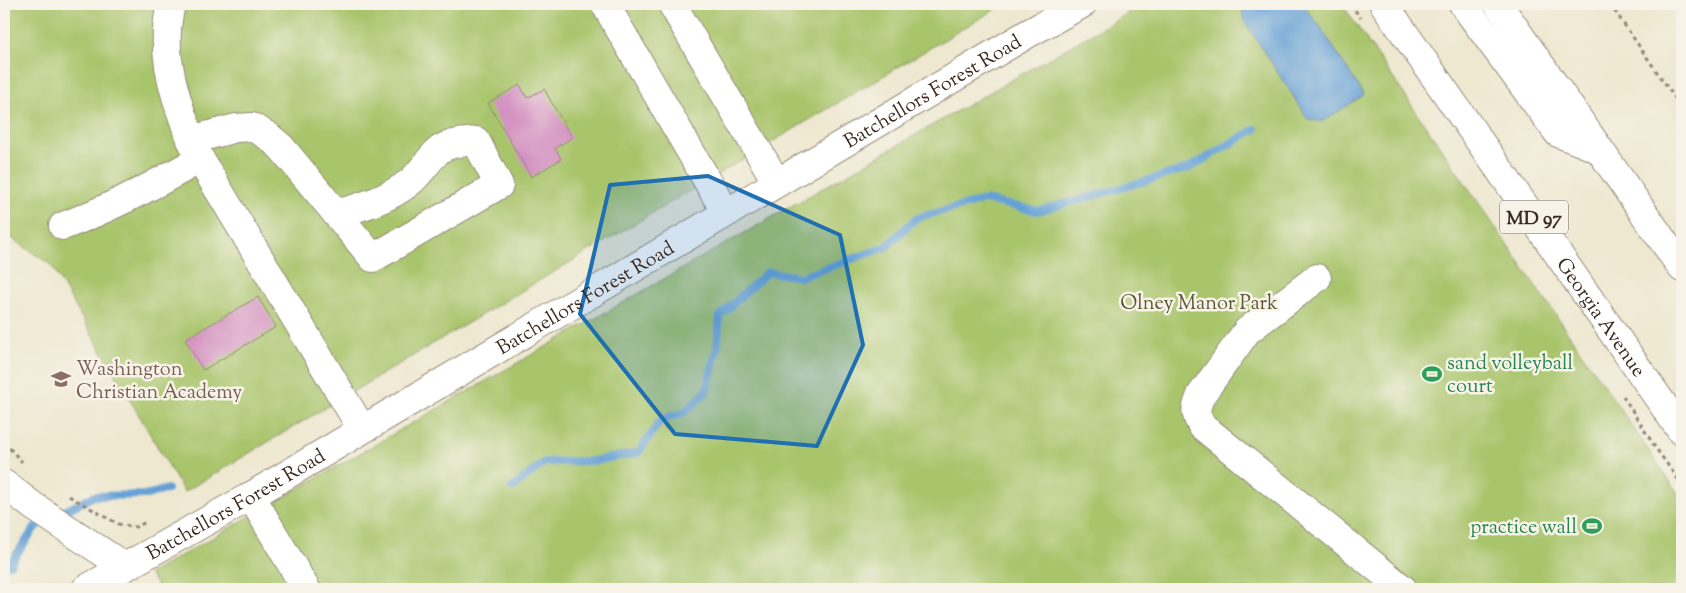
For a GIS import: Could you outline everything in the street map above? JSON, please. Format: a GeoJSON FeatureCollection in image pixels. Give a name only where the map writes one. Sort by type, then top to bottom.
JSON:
{"type":"FeatureCollection","features":[{"type":"Feature","properties":{"kind":"street"},"geometry":{"type":"LineString","coordinates":[[171,4],[167,32],[168,61],[182,118],[195,149],[362,429]]}},
{"type":"Feature","properties":{"kind":"street"},"geometry":{"type":"LineString","coordinates":[[605,4],[726,213]]}},
{"type":"Feature","properties":{"kind":"street"},"geometry":{"type":"LineString","coordinates":[[672,4],[777,182]]}},
{"type":"Feature","properties":{"kind":"street","name":"Batchellors Forest Road"},"geometry":{"type":"LineString","coordinates":[[86,589],[251,496],[777,182],[1029,33],[1082,4]]}},
{"type":"Feature","properties":{"kind":"street","name":"Georgia Avenue"},"geometry":{"type":"LineString","coordinates":[[1384,4],[1682,432]]}},
{"type":"Feature","properties":{"kind":"street"},"geometry":{"type":"LineString","coordinates":[[1463,4],[1558,132],[1599,149]]}},
{"type":"Feature","properties":{"kind":"street"},"geometry":{"type":"LineString","coordinates":[[1498,4],[1682,268]]}},
{"type":"Feature","properties":{"kind":"street"},"geometry":{"type":"LineString","coordinates":[[1508,4],[1519,34]]}},
{"type":"Feature","properties":{"kind":"street"},"geometry":{"type":"LineString","coordinates":[[63,226],[97,214],[128,198],[195,149],[236,128],[252,127],[268,136],[281,147],[336,214],[373,258],[499,185],[476,141],[456,144],[437,151],[410,182],[386,197],[360,208],[336,214]]}},
{"type":"Feature","properties":{"kind":"street"},"geometry":{"type":"LineString","coordinates":[[1317,278],[1247,331],[1201,395],[1196,407],[1196,415],[1202,426],[1403,589]]}},
{"type":"Feature","properties":{"kind":"street"},"geometry":{"type":"LineString","coordinates":[[4,484],[33,506],[125,567]]}},
{"type":"Feature","properties":{"kind":"street"},"geometry":{"type":"LineString","coordinates":[[251,496],[306,589]]}},
{"type":"Feature","properties":{"kind":"path"},"geometry":{"type":"LineString","coordinates":[[1610,4],[1682,108]]}},
{"type":"Feature","properties":{"kind":"path"},"geometry":{"type":"LineString","coordinates":[[4,442],[27,468]]}},
{"type":"Feature","properties":{"kind":"path"},"geometry":{"type":"LineString","coordinates":[[60,491],[118,524],[136,527],[146,522]]}},
{"type":"Feature","properties":{"kind":"highlighted area"},"geometry":{"type":"Polygon","coordinates":[[[708,176],[840,235],[863,345],[817,446],[675,434],[580,314],[610,185],[708,176]]]}},
{"type":"Feature","properties":{"kind":"green space"},"geometry":{"type":"Polygon","coordinates":[[[4,4],[1004,4],[184,492],[51,265],[4,233],[4,4]]]}},
{"type":"Feature","properties":{"kind":"green space","name":"Olney Manor Park"},"geometry":{"type":"Polygon","coordinates":[[[1144,4],[1342,4],[1682,499],[1682,589],[160,589],[149,574],[1144,4]]]}},
{"type":"Feature","properties":{"kind":"water"},"geometry":{"type":"Polygon","coordinates":[[[1242,4],[1302,4],[1319,25],[1364,95],[1322,122],[1308,119],[1243,19],[1242,4]]]}},
{"type":"Feature","properties":{"kind":"building"},"geometry":{"type":"Polygon","coordinates":[[[520,85],[527,98],[544,89],[572,138],[555,148],[561,159],[531,177],[488,103],[520,85]]]}},
{"type":"Feature","properties":{"kind":"building"},"geometry":{"type":"Polygon","coordinates":[[[258,297],[276,327],[203,370],[185,339],[258,297]]]}},
{"type":"Feature","properties":{"kind":"waterway"},"geometry":{"type":"LineString","coordinates":[[512,488],[545,462],[593,461],[638,453],[661,420],[685,412],[706,392],[717,349],[720,316],[767,272],[801,277],[886,247],[916,218],[985,200],[1038,211],[1111,191],[1189,168],[1255,129]]}},
{"type":"Feature","properties":{"kind":"waterway"},"geometry":{"type":"LineString","coordinates":[[57,515],[94,496],[147,495],[167,489]]}},
{"type":"Feature","properties":{"kind":"waterway"},"geometry":{"type":"LineString","coordinates":[[4,566],[10,564],[36,526],[45,522]]}},
{"type":"Feature","properties":{"kind":"place","name":"sand volleyball court"},"geometry":{"type":"Point","coordinates":[1432,374]}},
{"type":"Feature","properties":{"kind":"place","name":"Washington Christian Academy"},"geometry":{"type":"Point","coordinates":[61,379]}},
{"type":"Feature","properties":{"kind":"place","name":"practice wall"},"geometry":{"type":"Point","coordinates":[1592,526]}}]}
